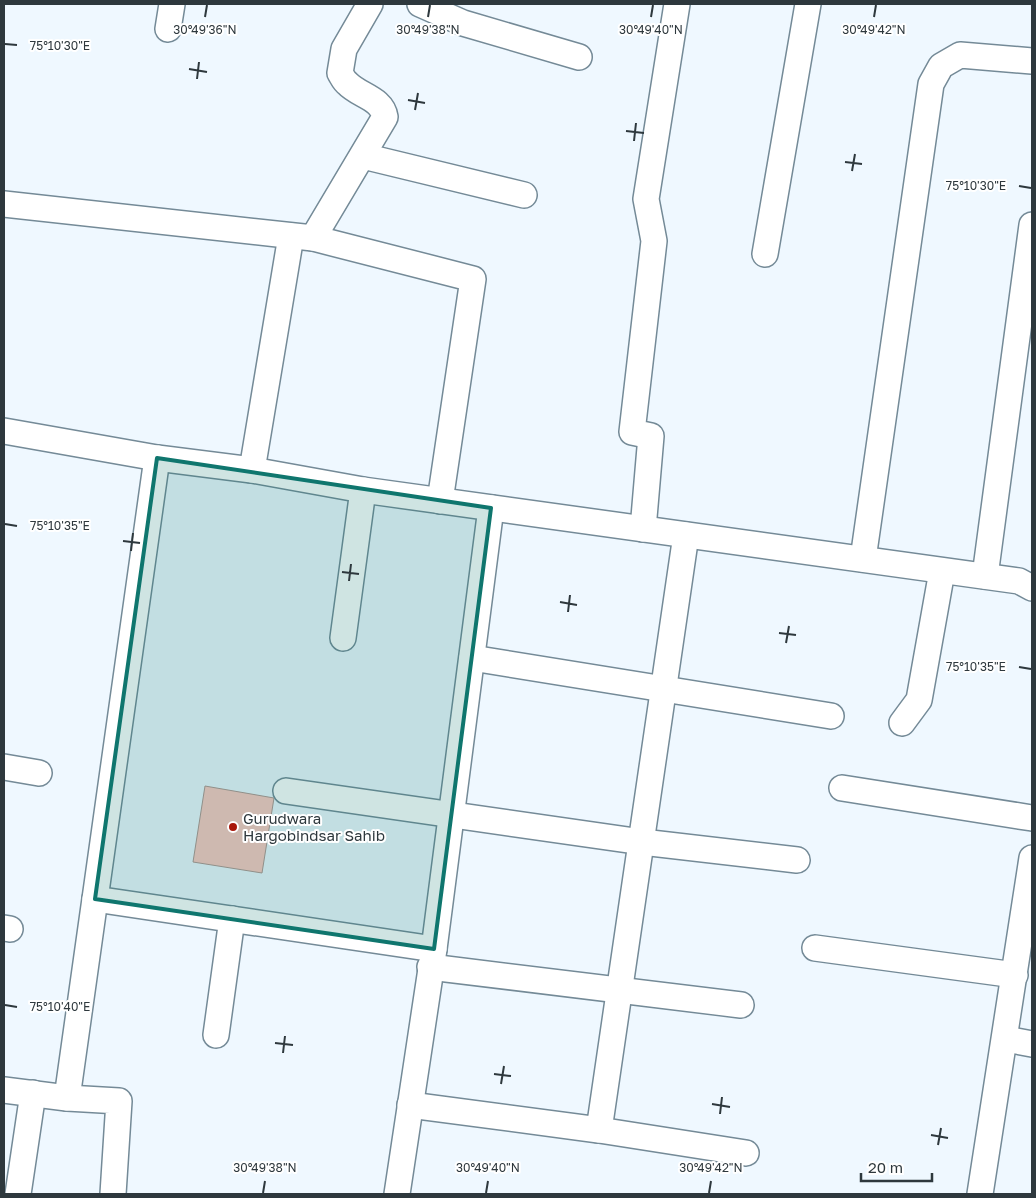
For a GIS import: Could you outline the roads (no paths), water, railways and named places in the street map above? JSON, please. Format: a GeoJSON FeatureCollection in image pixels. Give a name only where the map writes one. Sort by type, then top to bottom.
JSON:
{"type":"FeatureCollection","features":[{"type":"Feature","properties":{"kind":"street"},"geometry":{"type":"LineString","coordinates":[[168,29],[172,4]]}},
{"type":"Feature","properties":{"kind":"street"},"geometry":{"type":"LineString","coordinates":[[252,470],[302,237],[363,156],[382,125],[384,109],[347,83],[340,73],[340,62],[344,49],[370,4]]}},
{"type":"Feature","properties":{"kind":"street"},"geometry":{"type":"LineString","coordinates":[[420,4],[463,23],[579,57]]}},
{"type":"Feature","properties":{"kind":"street"},"geometry":{"type":"LineString","coordinates":[[643,529],[651,436],[632,432],[654,241],[646,199],[677,4]]}},
{"type":"Feature","properties":{"kind":"street"},"geometry":{"type":"LineString","coordinates":[[765,254],[808,4]]}},
{"type":"Feature","properties":{"kind":"street"},"geometry":{"type":"LineString","coordinates":[[863,559],[931,84],[941,66],[960,55],[1032,61]]}},
{"type":"Feature","properties":{"kind":"street"},"geometry":{"type":"LineString","coordinates":[[363,156],[524,195]]}},
{"type":"Feature","properties":{"kind":"street"},"geometry":{"type":"LineString","coordinates":[[4,204],[302,237],[473,279],[440,501]]}},
{"type":"Feature","properties":{"kind":"street"},"geometry":{"type":"LineString","coordinates":[[985,576],[1024,358],[1032,225]]}},
{"type":"Feature","properties":{"kind":"street"},"geometry":{"type":"LineString","coordinates":[[4,431],[157,458],[252,470],[363,490],[1019,581],[1032,588]]}},
{"type":"Feature","properties":{"kind":"street"},"geometry":{"type":"LineString","coordinates":[[68,1098],[157,458]]}},
{"type":"Feature","properties":{"kind":"street"},"geometry":{"type":"LineString","coordinates":[[344,638],[363,490]]}},
{"type":"Feature","properties":{"kind":"street"},"geometry":{"type":"LineString","coordinates":[[397,1194],[452,814],[491,508]]}},
{"type":"Feature","properties":{"kind":"street"},"geometry":{"type":"LineString","coordinates":[[599,1130],[686,535]]}},
{"type":"Feature","properties":{"kind":"street"},"geometry":{"type":"LineString","coordinates":[[902,724],[919,700],[942,570]]}},
{"type":"Feature","properties":{"kind":"street"},"geometry":{"type":"LineString","coordinates":[[472,658],[831,716]]}},
{"type":"Feature","properties":{"kind":"street"},"geometry":{"type":"LineString","coordinates":[[4,768],[39,773]]}},
{"type":"Feature","properties":{"kind":"street"},"geometry":{"type":"LineString","coordinates":[[842,788],[1032,818]]}},
{"type":"Feature","properties":{"kind":"street"},"geometry":{"type":"LineString","coordinates":[[286,791],[642,842],[797,860]]}},
{"type":"Feature","properties":{"kind":"street"},"geometry":{"type":"LineString","coordinates":[[980,1194],[1015,975],[1027,921],[1032,858]]}},
{"type":"Feature","properties":{"kind":"street"},"geometry":{"type":"LineString","coordinates":[[95,900],[232,919],[432,958],[620,990],[741,1005]]}},
{"type":"Feature","properties":{"kind":"street"},"geometry":{"type":"LineString","coordinates":[[216,1036],[232,919]]}},
{"type":"Feature","properties":{"kind":"street"},"geometry":{"type":"LineString","coordinates":[[815,948],[1015,975]]}},
{"type":"Feature","properties":{"kind":"street"},"geometry":{"type":"LineString","coordinates":[[1006,1039],[1032,1044]]}},
{"type":"Feature","properties":{"kind":"street"},"geometry":{"type":"LineString","coordinates":[[4,1090],[119,1102],[113,1194]]}},
{"type":"Feature","properties":{"kind":"street"},"geometry":{"type":"LineString","coordinates":[[18,1194],[33,1094]]}},
{"type":"Feature","properties":{"kind":"street"},"geometry":{"type":"LineString","coordinates":[[410,1105],[599,1130],[746,1153]]}},
{"type":"Feature","properties":{"kind":"place","name":"Gurudwara Hargobindsar Sahib"},"geometry":{"type":"Point","coordinates":[233,827]}}]}
